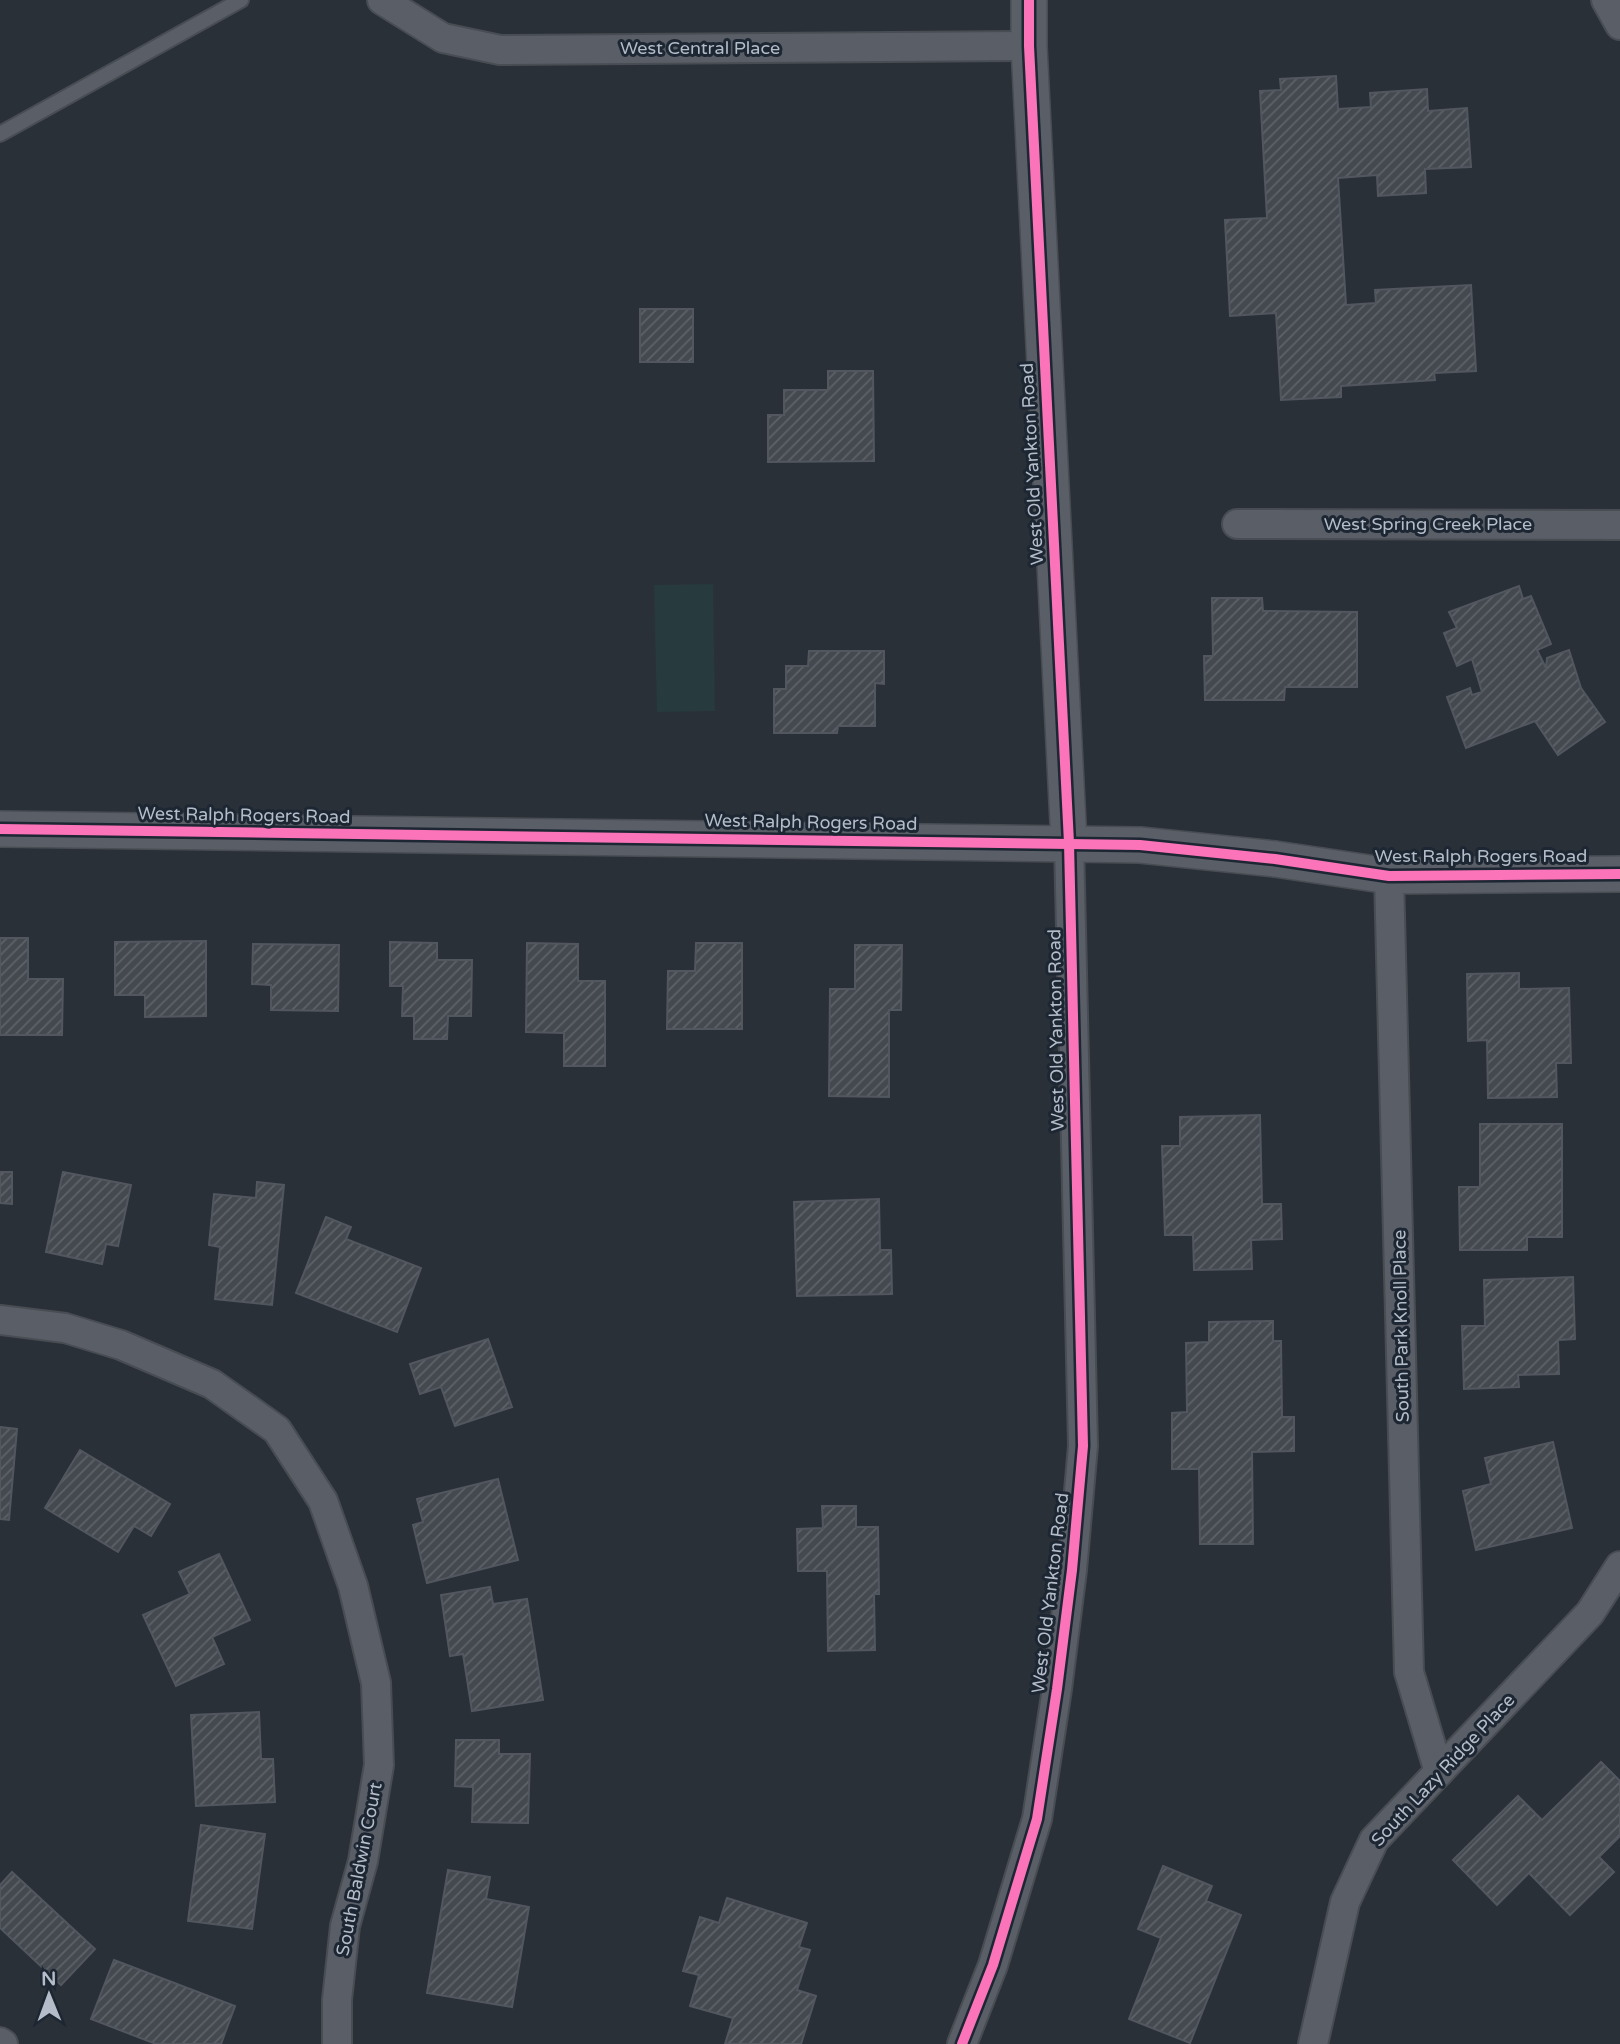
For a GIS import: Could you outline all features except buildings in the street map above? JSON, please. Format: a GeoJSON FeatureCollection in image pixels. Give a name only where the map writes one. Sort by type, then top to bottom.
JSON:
{"type":"FeatureCollection","features":[{"type":"Feature","properties":{"kind":"street","name":"West Central Place"},"geometry":{"type":"LineString","coordinates":[[382,0],[443,38],[500,50],[1029,46]]}},
{"type":"Feature","properties":{"kind":"street","name":"West Old Yankton Road"},"geometry":{"type":"LineString","coordinates":[[962,2044],[993,1965],[1037,1819],[1072,1570],[1083,1446],[1069,843],[1028,0]]}},
{"type":"Feature","properties":{"kind":"street"},"geometry":{"type":"LineString","coordinates":[[1606,0],[1620,25]]}},
{"type":"Feature","properties":{"kind":"street","name":"West Spring Creek Place"},"geometry":{"type":"LineString","coordinates":[[1237,524],[1620,525]]}},
{"type":"Feature","properties":{"kind":"street","name":"West Ralph Rogers Road"},"geometry":{"type":"LineString","coordinates":[[0,829],[1069,843],[1140,845],[1275,859],[1389,876],[1620,874]]}},
{"type":"Feature","properties":{"kind":"street","name":"South Park Knoll Place"},"geometry":{"type":"LineString","coordinates":[[1389,876],[1409,1672],[1439,1772]]}},
{"type":"Feature","properties":{"kind":"street","name":"South Baldwin Court"},"geometry":{"type":"LineString","coordinates":[[0,1320],[65,1328],[99,1338],[212,1384],[276,1430],[323,1501],[352,1586],[376,1683],[379,1765],[363,1861],[345,1926],[337,2000],[338,2044]]}},
{"type":"Feature","properties":{"kind":"street","name":"South Lazy Ridge Place"},"geometry":{"type":"LineString","coordinates":[[1313,2044],[1345,1902],[1374,1840],[1590,1613],[1620,1566]]}},
{"type":"Feature","properties":{"kind":"lane"},"geometry":{"type":"LineString","coordinates":[[0,134],[241,0]]}},
{"type":"Feature","properties":{"kind":"green space"},"geometry":{"type":"Polygon","coordinates":[[[713,584],[715,711],[657,712],[654,585],[713,584]]]}},
{"type":"Feature","properties":{"kind":"cycle path"},"geometry":{"type":"LineString","coordinates":[[962,2044],[993,1965],[1037,1819],[1072,1570],[1083,1446],[1069,843],[1029,46],[1029,0]]}},
{"type":"Feature","properties":{"kind":"cycle path"},"geometry":{"type":"LineString","coordinates":[[0,829],[1140,845],[1275,859],[1389,876],[1620,874]]}}]}
